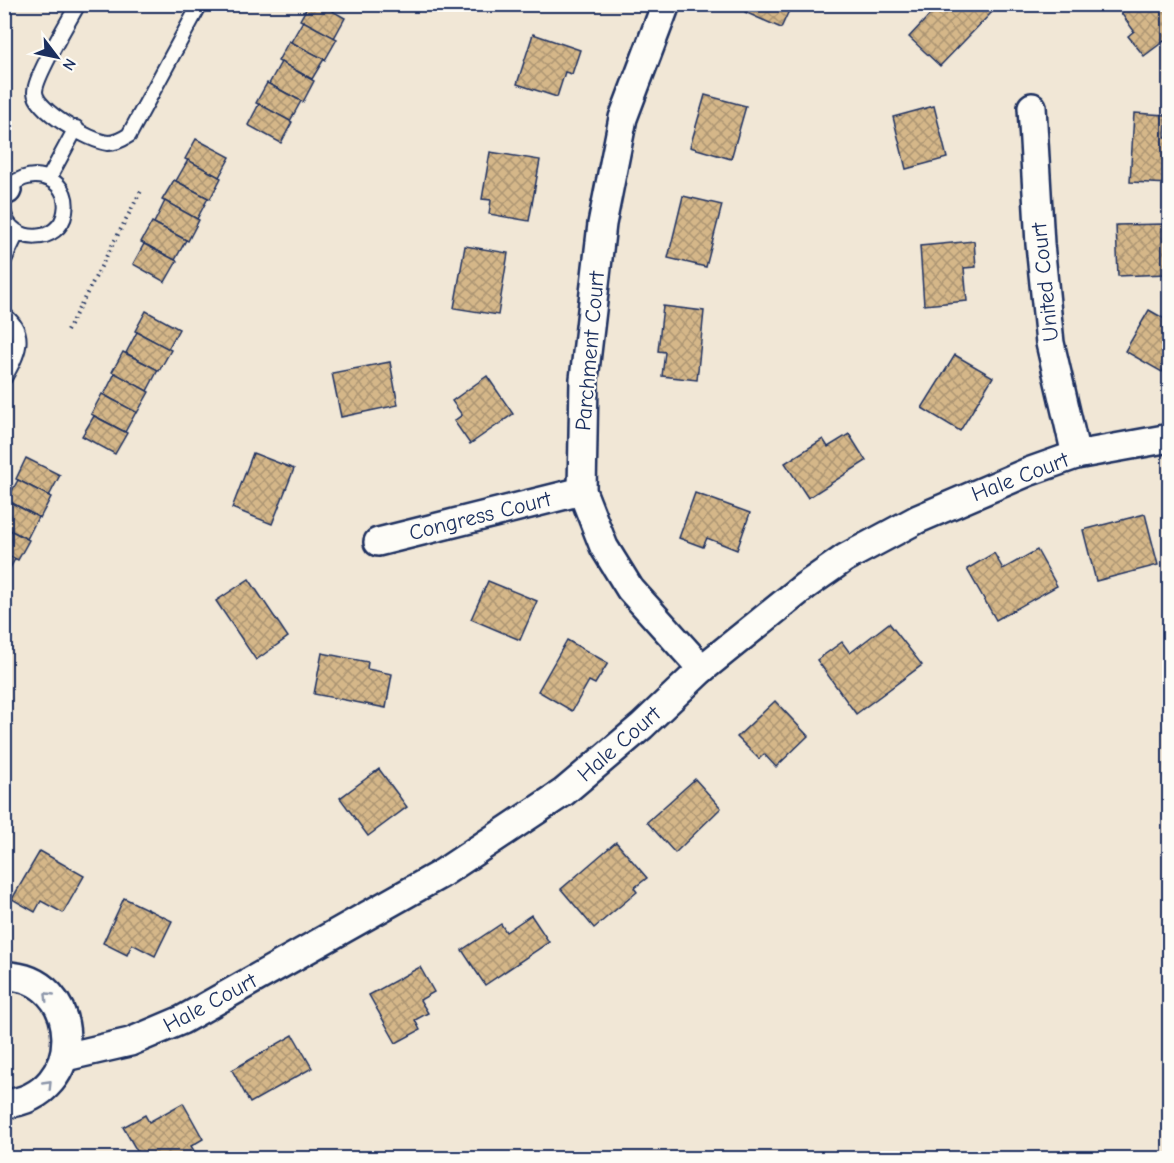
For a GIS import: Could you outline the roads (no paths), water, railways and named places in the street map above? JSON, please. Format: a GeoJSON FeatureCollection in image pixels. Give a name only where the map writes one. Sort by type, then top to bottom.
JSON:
{"type":"FeatureCollection","features":[{"type":"Feature","properties":{"kind":"street","name":"Parchment Court"},"geometry":{"type":"LineString","coordinates":[[666,4],[623,118],[602,224],[584,380],[582,491],[604,547],[630,590],[702,669]]}},
{"type":"Feature","properties":{"kind":"street","name":"United Court"},"geometry":{"type":"LineString","coordinates":[[1032,106],[1040,244],[1050,343],[1076,455]]}},
{"type":"Feature","properties":{"kind":"street","name":"Hale Court"},"geometry":{"type":"LineString","coordinates":[[65,1057],[130,1042],[182,1020],[441,874],[564,792],[642,726],[702,669],[805,586],[845,558],[918,519],[1076,455],[1170,438]]}},
{"type":"Feature","properties":{"kind":"street","name":"Congress Court"},"geometry":{"type":"LineString","coordinates":[[378,542],[582,491]]}},
{"type":"Feature","properties":{"kind":"street"},"geometry":{"type":"LineString","coordinates":[[4,976],[24,979],[51,997],[66,1025],[65,1057],[50,1084],[37,1094],[22,1101],[4,1104]]}},
{"type":"Feature","properties":{"kind":"lane"},"geometry":{"type":"LineString","coordinates":[[78,4],[35,90],[41,107],[75,128],[106,143],[122,140],[129,135],[200,4]]}},
{"type":"Feature","properties":{"kind":"lane"},"geometry":{"type":"LineString","coordinates":[[49,178],[75,128]]}},
{"type":"Feature","properties":{"kind":"lane"},"geometry":{"type":"LineString","coordinates":[[30,175],[49,178],[57,184],[66,202],[62,222],[46,235],[27,237],[17,233],[10,226],[5,198],[13,183],[30,175]]}},
{"type":"Feature","properties":{"kind":"lane"},"geometry":{"type":"LineString","coordinates":[[4,260],[17,233]]}},
{"type":"Feature","properties":{"kind":"lane"},"geometry":{"type":"LineString","coordinates":[[4,315],[13,322],[20,339],[16,357],[4,378]]}}]}
